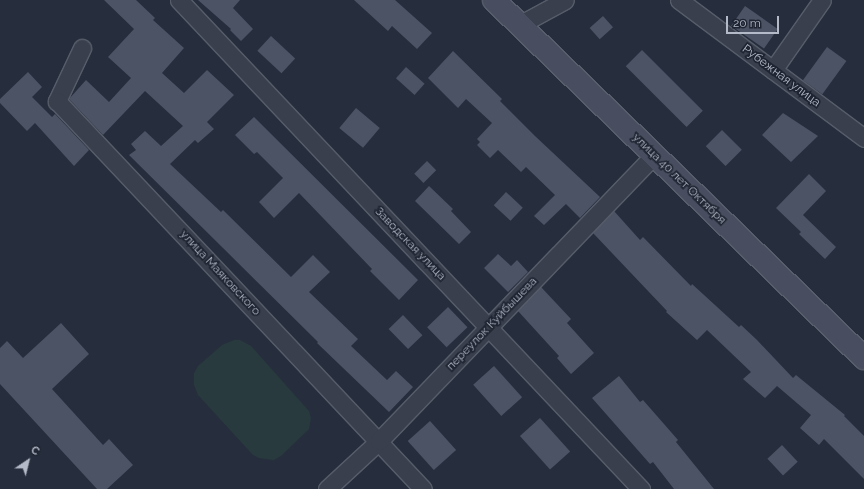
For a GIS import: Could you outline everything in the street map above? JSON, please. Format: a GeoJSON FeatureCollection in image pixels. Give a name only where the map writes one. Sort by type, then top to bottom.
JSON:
{"type":"FeatureCollection","features":[{"type":"Feature","properties":{"kind":"street","name":"Заводская улица"},"geometry":{"type":"LineString","coordinates":[[179,0],[490,327],[641,489]]}},
{"type":"Feature","properties":{"kind":"street","name":"улица 40 лет Октября"},"geometry":{"type":"LineString","coordinates":[[494,0],[864,358]]}},
{"type":"Feature","properties":{"kind":"street"},"geometry":{"type":"LineString","coordinates":[[519,25],[565,0]]}},
{"type":"Feature","properties":{"kind":"street","name":"Рубежная улица"},"geometry":{"type":"LineString","coordinates":[[679,0],[864,138]]}},
{"type":"Feature","properties":{"kind":"street"},"geometry":{"type":"LineString","coordinates":[[773,70],[822,0]]}},
{"type":"Feature","properties":{"kind":"street","name":"улица Маяковского"},"geometry":{"type":"LineString","coordinates":[[82,48],[57,100],[423,489]]}},
{"type":"Feature","properties":{"kind":"street","name":"переулок Куйбышева"},"geometry":{"type":"LineString","coordinates":[[327,489],[379,441],[654,155]]}},
{"type":"Feature","properties":{"kind":"shaded area"},"geometry":{"type":"Polygon","coordinates":[[[234,340],[240,340],[251,346],[309,411],[311,418],[309,429],[281,456],[274,460],[259,458],[253,455],[198,395],[194,385],[194,373],[198,366],[222,345],[234,340]]]}},
{"type":"Feature","properties":{"kind":"building"},"geometry":{"type":"Polygon","coordinates":[[[104,0],[136,0],[155,18],[153,20],[184,48],[162,73],[184,93],[207,70],[234,95],[207,122],[214,129],[198,143],[195,140],[170,164],[221,212],[223,210],[291,277],[313,255],[330,272],[309,292],[358,339],[351,346],[387,380],[396,371],[413,387],[389,412],[317,343],[318,342],[129,155],[136,150],[131,144],[145,131],[161,146],[183,126],[145,91],[103,135],[69,99],[86,80],[109,102],[131,78],[108,57],[134,29],[104,0]]]}},
{"type":"Feature","properties":{"kind":"building"},"geometry":{"type":"Polygon","coordinates":[[[198,0],[240,0],[233,8],[253,29],[241,41],[230,30],[231,29],[198,0]]]}},
{"type":"Feature","properties":{"kind":"building"},"geometry":{"type":"Polygon","coordinates":[[[354,0],[395,0],[432,33],[417,49],[392,26],[388,31],[354,0]]]}},
{"type":"Feature","properties":{"kind":"building"},"geometry":{"type":"Polygon","coordinates":[[[745,6],[778,29],[764,49],[731,26],[745,6]]]}},
{"type":"Feature","properties":{"kind":"building"},"geometry":{"type":"Polygon","coordinates":[[[603,16],[613,27],[600,39],[590,28],[603,16]]]}},
{"type":"Feature","properties":{"kind":"building"},"geometry":{"type":"Polygon","coordinates":[[[271,36],[295,59],[281,73],[257,51],[271,36]]]}},
{"type":"Feature","properties":{"kind":"building"},"geometry":{"type":"Polygon","coordinates":[[[827,47],[846,61],[822,94],[803,80],[827,47]]]}},
{"type":"Feature","properties":{"kind":"building"},"geometry":{"type":"Polygon","coordinates":[[[642,50],[703,111],[687,127],[626,66],[642,50]]]}},
{"type":"Feature","properties":{"kind":"building"},"geometry":{"type":"Polygon","coordinates":[[[453,51],[502,99],[500,101],[535,136],[600,197],[580,218],[566,204],[544,225],[534,216],[555,195],[526,167],[521,172],[498,150],[490,158],[477,145],[480,142],[477,139],[492,123],[466,99],[458,108],[428,78],[453,51]]]}},
{"type":"Feature","properties":{"kind":"building"},"geometry":{"type":"Polygon","coordinates":[[[406,67],[425,84],[415,95],[396,78],[406,67]]]}},
{"type":"Feature","properties":{"kind":"building"},"geometry":{"type":"Polygon","coordinates":[[[28,72],[42,87],[32,97],[52,117],[55,114],[89,150],[74,166],[35,123],[27,131],[0,103],[0,99],[28,72]]]}},
{"type":"Feature","properties":{"kind":"building"},"geometry":{"type":"Polygon","coordinates":[[[356,108],[380,128],[363,148],[339,128],[356,108]]]}},
{"type":"Feature","properties":{"kind":"building"},"geometry":{"type":"Polygon","coordinates":[[[783,113],[818,136],[791,162],[762,135],[783,113]]]}},
{"type":"Feature","properties":{"kind":"building"},"geometry":{"type":"Polygon","coordinates":[[[254,117],[418,280],[399,300],[370,271],[372,269],[299,193],[274,218],[259,202],[283,178],[257,152],[254,154],[235,135],[254,117]]]}},
{"type":"Feature","properties":{"kind":"building"},"geometry":{"type":"Polygon","coordinates":[[[722,130],[742,150],[726,166],[706,146],[722,130]]]}},
{"type":"Feature","properties":{"kind":"building"},"geometry":{"type":"Polygon","coordinates":[[[427,161],[436,170],[423,183],[414,174],[427,161]]]}},
{"type":"Feature","properties":{"kind":"building"},"geometry":{"type":"Polygon","coordinates":[[[809,174],[826,191],[803,215],[836,247],[825,259],[799,234],[801,232],[776,208],[809,174]]]}},
{"type":"Feature","properties":{"kind":"building"},"geometry":{"type":"Polygon","coordinates":[[[429,186],[453,209],[451,211],[471,232],[459,244],[415,201],[429,186]]]}},
{"type":"Feature","properties":{"kind":"building"},"geometry":{"type":"Polygon","coordinates":[[[506,192],[523,208],[511,221],[494,205],[506,192]]]}},
{"type":"Feature","properties":{"kind":"building"},"geometry":{"type":"Polygon","coordinates":[[[614,211],[640,240],[643,237],[691,286],[692,284],[739,327],[741,325],[793,378],[796,375],[845,415],[844,416],[864,436],[864,479],[824,439],[819,445],[800,428],[811,415],[777,386],[765,398],[743,379],[751,372],[707,330],[697,340],[666,312],[667,311],[593,233],[614,211]]]}},
{"type":"Feature","properties":{"kind":"building"},"geometry":{"type":"Polygon","coordinates":[[[498,254],[511,266],[517,260],[528,272],[508,292],[484,268],[498,254]]]}},
{"type":"Feature","properties":{"kind":"building"},"geometry":{"type":"Polygon","coordinates":[[[541,287],[571,319],[567,323],[594,353],[571,374],[557,358],[559,356],[518,311],[541,287]]]}},
{"type":"Feature","properties":{"kind":"building"},"geometry":{"type":"Polygon","coordinates":[[[448,307],[467,327],[447,347],[427,327],[448,307]]]}},
{"type":"Feature","properties":{"kind":"building"},"geometry":{"type":"Polygon","coordinates":[[[403,315],[422,335],[408,349],[389,329],[403,315]]]}},
{"type":"Feature","properties":{"kind":"building"},"geometry":{"type":"Polygon","coordinates":[[[61,323],[89,354],[52,389],[103,445],[109,439],[133,465],[107,489],[97,489],[0,384],[0,348],[7,341],[23,358],[61,323]]]}},
{"type":"Feature","properties":{"kind":"building"},"geometry":{"type":"Polygon","coordinates":[[[494,366],[522,397],[501,416],[473,385],[494,366]]]}},
{"type":"Feature","properties":{"kind":"building"},"geometry":{"type":"Polygon","coordinates":[[[619,376],[640,402],[643,400],[678,440],[676,442],[714,489],[674,489],[653,462],[650,464],[592,398],[619,376]]]}},
{"type":"Feature","properties":{"kind":"building"},"geometry":{"type":"Polygon","coordinates":[[[540,418],[570,451],[550,470],[520,436],[540,418]]]}},
{"type":"Feature","properties":{"kind":"building"},"geometry":{"type":"Polygon","coordinates":[[[430,421],[456,450],[434,470],[408,441],[430,421]]]}},
{"type":"Feature","properties":{"kind":"building"},"geometry":{"type":"Polygon","coordinates":[[[782,445],[798,462],[783,475],[767,459],[782,445]]]}}]}
